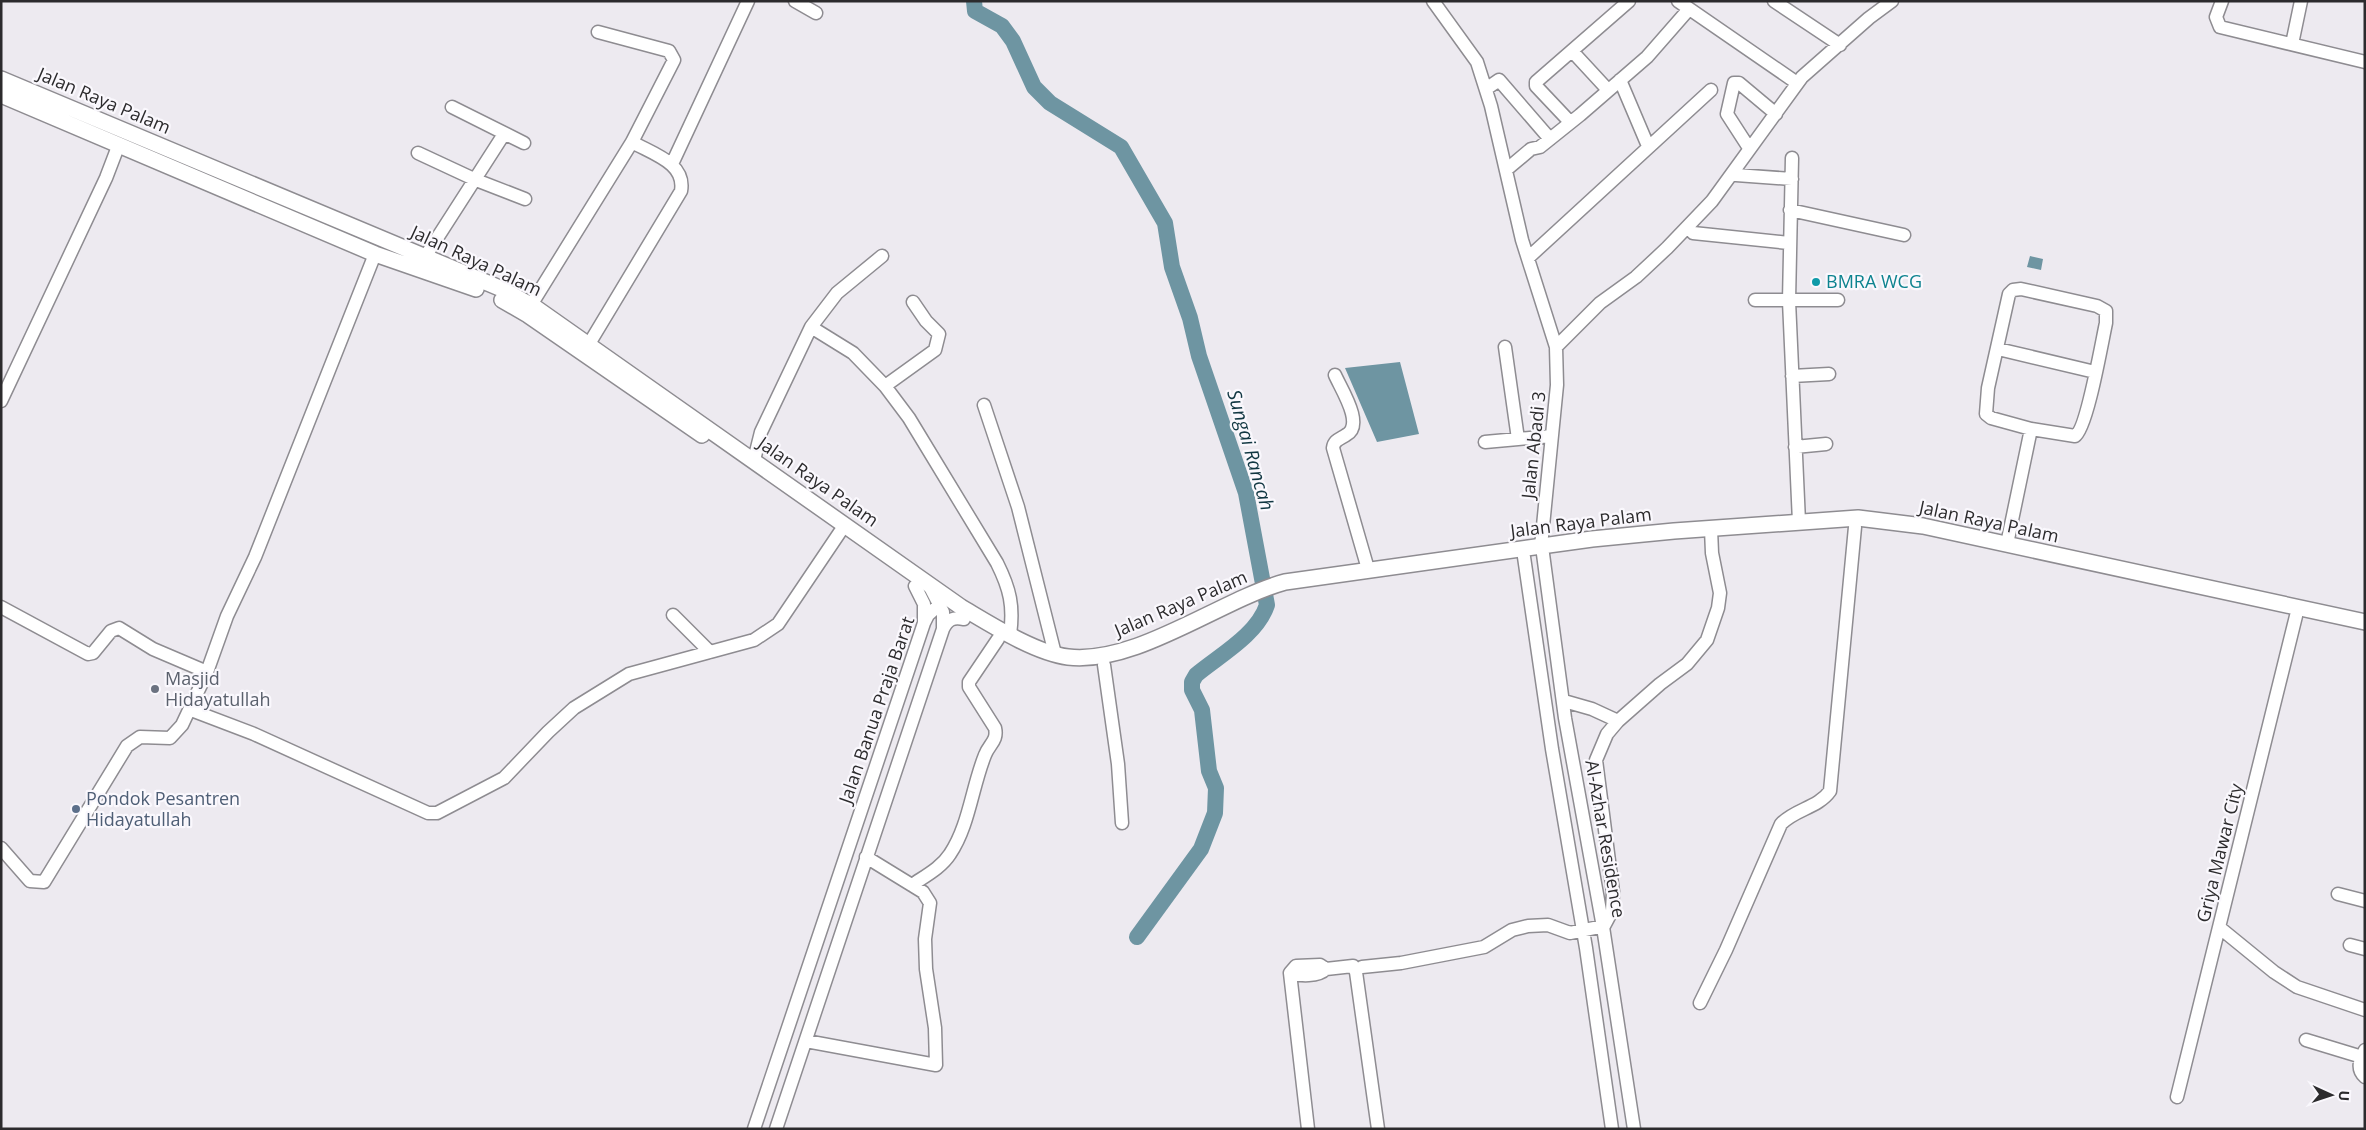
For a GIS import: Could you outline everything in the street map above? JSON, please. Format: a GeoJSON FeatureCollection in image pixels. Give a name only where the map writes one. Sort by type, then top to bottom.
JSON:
{"type":"FeatureCollection","features":[{"type":"Feature","properties":{"kind":"main road","name":"Jalan Raya Palam"},"geometry":{"type":"LineString","coordinates":[[1,79],[502,289],[531,305],[589,344],[635,383],[840,532],[963,613],[1051,663],[1070,666],[1104,665],[1147,652],[1251,598]]}},
{"type":"Feature","properties":{"kind":"main road","name":"Jalan Raya Palam"},"geometry":{"type":"LineString","coordinates":[[1,95],[375,254],[494,296],[528,315],[754,460],[922,586],[940,604],[963,613]]}},
{"type":"Feature","properties":{"kind":"main road","name":"Jalan Raya Palam"},"geometry":{"type":"LineString","coordinates":[[1711,533],[1799,522],[1858,518],[1879,520],[1923,526],[2365,622]]}},
{"type":"Feature","properties":{"kind":"main road","name":"Jalan Raya Palam"},"geometry":{"type":"LineString","coordinates":[[1266,592],[1296,589],[1452,562],[1542,550],[1592,539],[1855,528],[1926,536],[2365,631]]}},
{"type":"Feature","properties":{"kind":"main road","name":"Jalan Raya Palam"},"geometry":{"type":"LineString","coordinates":[[1004,637],[1055,654],[1081,657],[1124,650],[1266,592],[1285,582],[1368,569],[1524,557],[1542,550]]}},
{"type":"Feature","properties":{"kind":"street"},"geometry":{"type":"LineString","coordinates":[[672,164],[748,1]]}},
{"type":"Feature","properties":{"kind":"street"},"geometry":{"type":"LineString","coordinates":[[795,1],[816,13]]}},
{"type":"Feature","properties":{"kind":"street","name":"Jalan Abadi 3"},"geometry":{"type":"LineString","coordinates":[[1433,1],[1477,62],[1486,89],[1528,258],[1556,347],[1558,372],[1542,550]]}},
{"type":"Feature","properties":{"kind":"street"},"geometry":{"type":"LineString","coordinates":[[1570,122],[1536,86],[1536,82],[1629,1]]}},
{"type":"Feature","properties":{"kind":"street"},"geometry":{"type":"LineString","coordinates":[[1678,1],[1796,83]]}},
{"type":"Feature","properties":{"kind":"street"},"geometry":{"type":"LineString","coordinates":[[1774,1],[1840,45]]}},
{"type":"Feature","properties":{"kind":"street"},"geometry":{"type":"LineString","coordinates":[[1556,347],[1586,316],[1636,277],[1712,201],[1749,148],[1776,114],[1796,83],[1869,18],[1892,1]]}},
{"type":"Feature","properties":{"kind":"street"},"geometry":{"type":"LineString","coordinates":[[2222,1],[2216,17],[2220,27],[2365,62]]}},
{"type":"Feature","properties":{"kind":"street"},"geometry":{"type":"LineString","coordinates":[[2292,44],[2301,1]]}},
{"type":"Feature","properties":{"kind":"street"},"geometry":{"type":"LineString","coordinates":[[1507,175],[1536,155],[1545,143],[1647,57],[1689,10]]}},
{"type":"Feature","properties":{"kind":"street"},"geometry":{"type":"LineString","coordinates":[[531,305],[632,142],[674,60],[669,51],[598,32]]}},
{"type":"Feature","properties":{"kind":"street"},"geometry":{"type":"LineString","coordinates":[[1572,51],[1608,90]]}},
{"type":"Feature","properties":{"kind":"street"},"geometry":{"type":"LineString","coordinates":[[1486,89],[1499,80],[1545,143]]}},
{"type":"Feature","properties":{"kind":"street"},"geometry":{"type":"LineString","coordinates":[[1620,80],[1648,146]]}},
{"type":"Feature","properties":{"kind":"street"},"geometry":{"type":"LineString","coordinates":[[1749,148],[1727,114],[1734,84],[1740,84],[1776,114]]}},
{"type":"Feature","properties":{"kind":"street"},"geometry":{"type":"LineString","coordinates":[[1528,258],[1711,90]]}},
{"type":"Feature","properties":{"kind":"street"},"geometry":{"type":"LineString","coordinates":[[452,107],[524,143]]}},
{"type":"Feature","properties":{"kind":"street"},"geometry":{"type":"LineString","coordinates":[[426,257],[504,134]]}},
{"type":"Feature","properties":{"kind":"street"},"geometry":{"type":"LineString","coordinates":[[589,344],[678,200],[682,181],[679,171],[672,164],[632,142]]}},
{"type":"Feature","properties":{"kind":"street"},"geometry":{"type":"LineString","coordinates":[[1,401],[106,178],[119,144]]}},
{"type":"Feature","properties":{"kind":"street"},"geometry":{"type":"LineString","coordinates":[[418,153],[476,180],[525,199]]}},
{"type":"Feature","properties":{"kind":"street"},"geometry":{"type":"LineString","coordinates":[[1792,158],[1789,301],[1799,522]]}},
{"type":"Feature","properties":{"kind":"street"},"geometry":{"type":"LineString","coordinates":[[1736,175],[1792,179]]}},
{"type":"Feature","properties":{"kind":"street"},"geometry":{"type":"LineString","coordinates":[[1790,210],[1904,235]]}},
{"type":"Feature","properties":{"kind":"street"},"geometry":{"type":"LineString","coordinates":[[1693,233],[1789,243]]}},
{"type":"Feature","properties":{"kind":"street"},"geometry":{"type":"LineString","coordinates":[[1,848],[30,881],[44,882],[127,746],[140,737],[170,738],[182,725],[191,710],[227,616],[255,557],[375,254]]}},
{"type":"Feature","properties":{"kind":"street"},"geometry":{"type":"LineString","coordinates":[[754,460],[761,432],[811,327],[837,293],[882,256]]}},
{"type":"Feature","properties":{"kind":"street"},"geometry":{"type":"LineString","coordinates":[[2021,289],[2104,308],[2107,314],[2095,372],[2087,409],[2077,435],[2072,436],[2031,429],[1991,418],[1986,414],[1988,388],[2009,294],[2013,290],[2021,289]]}},
{"type":"Feature","properties":{"kind":"street"},"geometry":{"type":"LineString","coordinates":[[1755,300],[1838,300]]}},
{"type":"Feature","properties":{"kind":"street"},"geometry":{"type":"LineString","coordinates":[[885,386],[929,355],[938,344],[939,334],[926,321],[913,302]]}},
{"type":"Feature","properties":{"kind":"street"},"geometry":{"type":"LineString","coordinates":[[811,327],[853,353],[885,386],[909,418],[997,563],[1012,601],[1004,637],[969,682],[969,687],[995,728],[996,735],[985,753],[959,837],[950,854],[937,868],[912,885]]}},
{"type":"Feature","properties":{"kind":"street"},"geometry":{"type":"LineString","coordinates":[[1505,347],[1518,439]]}},
{"type":"Feature","properties":{"kind":"street"},"geometry":{"type":"LineString","coordinates":[[1998,349],[2095,372]]}},
{"type":"Feature","properties":{"kind":"street"},"geometry":{"type":"LineString","coordinates":[[1792,376],[1828,374]]}},
{"type":"Feature","properties":{"kind":"street"},"geometry":{"type":"LineString","coordinates":[[1335,375],[1355,422],[1352,431],[1335,442],[1333,448],[1368,569]]}},
{"type":"Feature","properties":{"kind":"street"},"geometry":{"type":"LineString","coordinates":[[984,405],[1018,507],[1055,654]]}},
{"type":"Feature","properties":{"kind":"street"},"geometry":{"type":"LineString","coordinates":[[2007,544],[2031,429]]}},
{"type":"Feature","properties":{"kind":"street"},"geometry":{"type":"LineString","coordinates":[[1485,442],[1552,436]]}},
{"type":"Feature","properties":{"kind":"street"},"geometry":{"type":"LineString","coordinates":[[1795,447],[1826,444]]}},
{"type":"Feature","properties":{"kind":"street"},"geometry":{"type":"LineString","coordinates":[[1700,1003],[1723,957],[1781,824],[1794,813],[1822,800],[1830,791],[1855,528]]}},
{"type":"Feature","properties":{"kind":"street"},"geometry":{"type":"LineString","coordinates":[[191,710],[254,734],[428,813],[437,813],[504,778],[574,708],[629,674],[754,640],[778,624],[840,532]]}},
{"type":"Feature","properties":{"kind":"street"},"geometry":{"type":"LineString","coordinates":[[1362,967],[1401,963],[1484,947],[1512,930],[1528,926],[1548,925],[1567,932],[1583,932],[1603,927],[1612,911],[1613,892],[1596,760],[1606,734],[1618,721],[1660,684],[1687,664],[1707,640],[1718,608],[1720,593],[1712,553],[1711,533]]}},
{"type":"Feature","properties":{"kind":"street","name":"Al-Azhar Residence"},"geometry":{"type":"LineString","coordinates":[[1542,550],[1564,701],[1606,945],[1634,1129]]}},
{"type":"Feature","properties":{"kind":"street","name":"Al-Azhar Residence"},"geometry":{"type":"LineString","coordinates":[[1524,557],[1552,748],[1586,948],[1612,1129]]}},
{"type":"Feature","properties":{"kind":"street"},"geometry":{"type":"LineString","coordinates":[[922,586],[924,622]]}},
{"type":"Feature","properties":{"kind":"street","name":"Jalan Banua Praja Barat"},"geometry":{"type":"LineString","coordinates":[[754,1129],[924,622],[928,614],[940,604],[943,612],[943,629],[776,1129]]}},
{"type":"Feature","properties":{"kind":"street"},"geometry":{"type":"LineString","coordinates":[[1,607],[88,654],[93,654],[111,630],[119,628],[153,649],[207,672]]}},
{"type":"Feature","properties":{"kind":"street"},"geometry":{"type":"LineString","coordinates":[[943,629],[947,621],[963,613]]}},
{"type":"Feature","properties":{"kind":"street"},"geometry":{"type":"LineString","coordinates":[[673,614],[710,652]]}},
{"type":"Feature","properties":{"kind":"street","name":"Griya Mawar City"},"geometry":{"type":"LineString","coordinates":[[2177,1097],[2296,616]]}},
{"type":"Feature","properties":{"kind":"street"},"geometry":{"type":"LineString","coordinates":[[1104,665],[1118,764],[1122,823]]}},
{"type":"Feature","properties":{"kind":"street"},"geometry":{"type":"LineString","coordinates":[[1564,701],[1592,709],[1618,721]]}},
{"type":"Feature","properties":{"kind":"street"},"geometry":{"type":"LineString","coordinates":[[806,1041],[936,1065],[935,1028],[926,969],[925,939],[930,903],[923,892],[866,857]]}},
{"type":"Feature","properties":{"kind":"street"},"geometry":{"type":"LineString","coordinates":[[2338,894],[2365,902]]}},
{"type":"Feature","properties":{"kind":"street"},"geometry":{"type":"LineString","coordinates":[[2220,928],[2274,972],[2297,987],[2365,1010]]}},
{"type":"Feature","properties":{"kind":"street"},"geometry":{"type":"LineString","coordinates":[[1586,948],[1606,945]]}},
{"type":"Feature","properties":{"kind":"street"},"geometry":{"type":"LineString","coordinates":[[2350,945],[2365,949]]}},
{"type":"Feature","properties":{"kind":"street"},"geometry":{"type":"LineString","coordinates":[[1308,1129],[1290,973],[1296,966],[1320,965],[1326,969],[1352,966],[1356,972],[1378,1129]]}},
{"type":"Feature","properties":{"kind":"street"},"geometry":{"type":"LineString","coordinates":[[2306,1040],[2363,1053],[2359,1069],[2365,1077]]}},
{"type":"Feature","properties":{"kind":"water"},"geometry":{"type":"Polygon","coordinates":[[[2030,256],[2043,259],[2041,270],[2027,267],[2030,256]]]}},
{"type":"Feature","properties":{"kind":"water"},"geometry":{"type":"Polygon","coordinates":[[[1400,362],[1419,434],[1377,442],[1345,368],[1400,362]]]}},
{"type":"Feature","properties":{"kind":"waterway","name":"Sungai Rancah"},"geometry":{"type":"LineString","coordinates":[[974,1],[975,11],[1002,26],[1013,41],[1034,87],[1050,103],[1121,147],[1165,223],[1172,267],[1190,318],[1199,356],[1246,493],[1267,605],[1255,626],[1237,644],[1196,675],[1192,682],[1192,690],[1202,710],[1209,771],[1216,788],[1215,813],[1201,849],[1137,937]]}},
{"type":"Feature","properties":{"kind":"place","name":"BMRA WCG"},"geometry":{"type":"Point","coordinates":[1816,282]}},
{"type":"Feature","properties":{"kind":"place","name":"Masjid Hidayatullah"},"geometry":{"type":"Point","coordinates":[155,689]}},
{"type":"Feature","properties":{"kind":"place","name":"Pondok Pesantren Hidayatullah"},"geometry":{"type":"Point","coordinates":[76,809]}}]}
